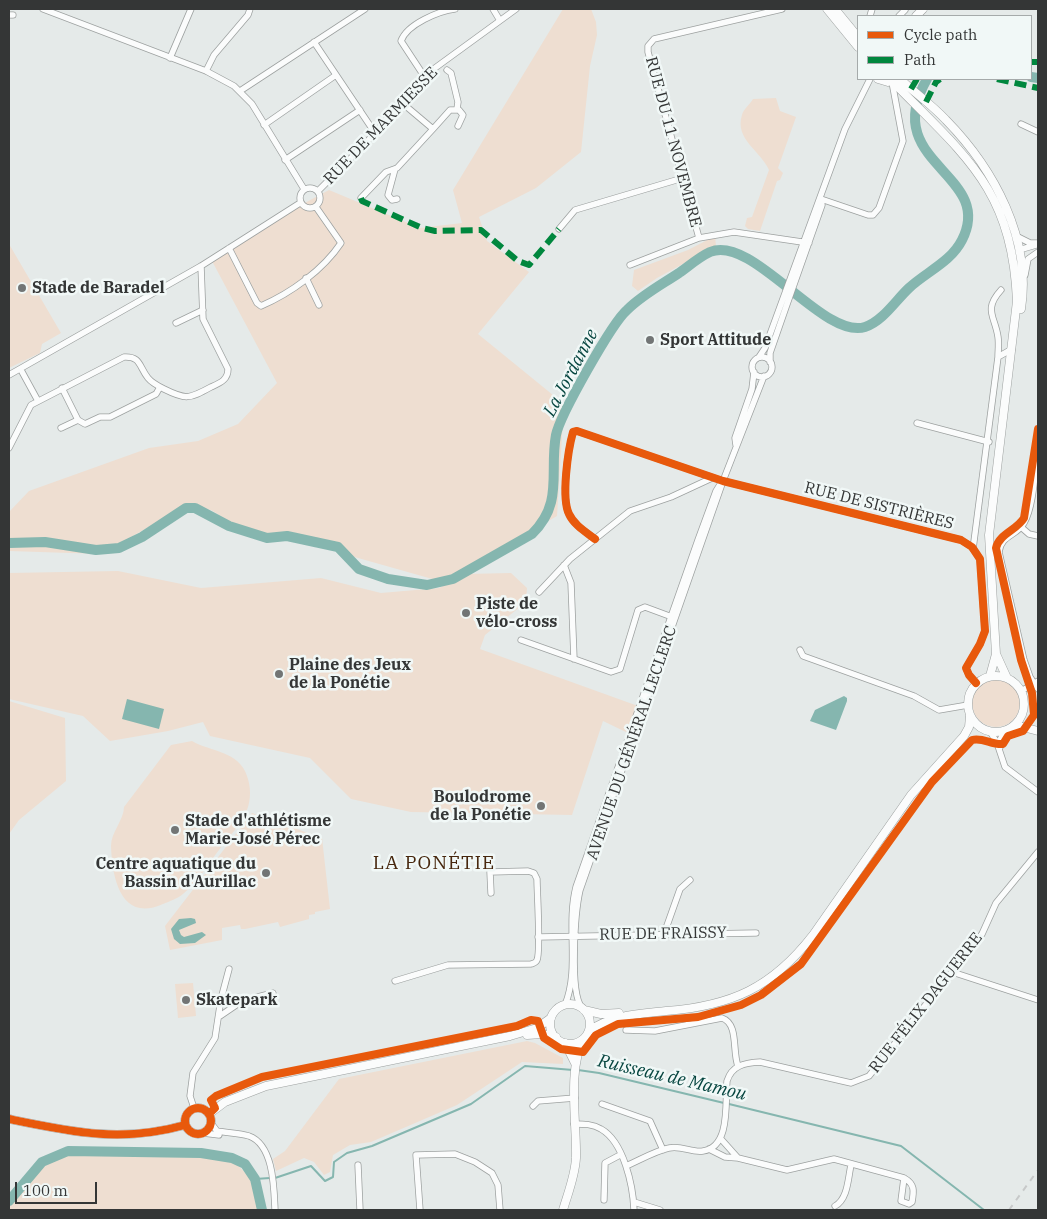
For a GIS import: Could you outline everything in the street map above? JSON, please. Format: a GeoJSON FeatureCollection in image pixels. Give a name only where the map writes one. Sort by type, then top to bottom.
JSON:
{"type":"FeatureCollection","features":[{"type":"Feature","properties":{"kind":"main road"},"geometry":{"type":"LineString","coordinates":[[827,9],[857,46]]}},
{"type":"Feature","properties":{"kind":"main road"},"geometry":{"type":"LineString","coordinates":[[836,9],[857,35]]}},
{"type":"Feature","properties":{"kind":"main road"},"geometry":{"type":"LineString","coordinates":[[879,80],[896,80],[933,107],[967,143],[986,171],[1010,217],[1016,236],[1023,296],[989,535],[996,654],[990,676]]}},
{"type":"Feature","properties":{"kind":"main road"},"geometry":{"type":"LineString","coordinates":[[896,80],[908,98],[962,152],[980,175],[995,201],[1004,222],[1016,267],[1017,301],[1005,415]]}},
{"type":"Feature","properties":{"kind":"main road"},"geometry":{"type":"LineString","coordinates":[[995,201],[999,204],[1019,253],[1016,267]]}},
{"type":"Feature","properties":{"kind":"main road"},"geometry":{"type":"LineString","coordinates":[[996,654],[1007,678],[1021,691],[1024,705],[1018,722],[1007,729]]}},
{"type":"Feature","properties":{"kind":"main road"},"geometry":{"type":"LineString","coordinates":[[209,1114],[225,1102],[266,1086],[510,1036],[536,1028],[566,1005],[576,1005],[583,1009],[606,1014],[701,1008],[724,1002],[759,987],[790,963],[813,935],[910,795],[964,736],[969,727],[968,697],[976,683],[990,676],[1007,678]]}},
{"type":"Feature","properties":{"kind":"main road"},"geometry":{"type":"LineString","coordinates":[[1023,712],[1028,722],[1038,731]]}},
{"type":"Feature","properties":{"kind":"main road"},"geometry":{"type":"LineString","coordinates":[[970,716],[987,730]]}},
{"type":"Feature","properties":{"kind":"main road"},"geometry":{"type":"LineString","coordinates":[[964,736],[987,730],[1023,727],[1038,731]]}},
{"type":"Feature","properties":{"kind":"main road"},"geometry":{"type":"LineString","coordinates":[[563,1210],[573,1179],[576,1160],[574,1124],[575,1063],[589,1031],[590,1020],[583,1009]]}},
{"type":"Feature","properties":{"kind":"main road"},"geometry":{"type":"LineString","coordinates":[[589,1031],[608,1020],[641,1013]]}},
{"type":"Feature","properties":{"kind":"main road"},"geometry":{"type":"LineString","coordinates":[[551,1018],[551,1026],[556,1037]]}},
{"type":"Feature","properties":{"kind":"main road"},"geometry":{"type":"LineString","coordinates":[[510,1036],[538,1034],[556,1037],[565,1043],[575,1044],[584,1039]]}},
{"type":"Feature","properties":{"kind":"main road"},"geometry":{"type":"LineString","coordinates":[[565,1043],[575,1063]]}},
{"type":"Feature","properties":{"kind":"main road"},"geometry":{"type":"LineString","coordinates":[[194,1108],[202,1108],[209,1114],[211,1123],[203,1133],[194,1134],[185,1125],[187,1113],[194,1108]]}},
{"type":"Feature","properties":{"kind":"main road"},"geometry":{"type":"LineString","coordinates":[[9,1119],[88,1134],[115,1135],[148,1134],[185,1125]]}},
{"type":"Feature","properties":{"kind":"street"},"geometry":{"type":"LineString","coordinates":[[43,9],[206,71],[240,91],[252,104],[304,189]]}},
{"type":"Feature","properties":{"kind":"street"},"geometry":{"type":"LineString","coordinates":[[170,58],[191,9]]}},
{"type":"Feature","properties":{"kind":"street"},"geometry":{"type":"LineString","coordinates":[[206,71],[214,55],[248,15],[250,9]]}},
{"type":"Feature","properties":{"kind":"street"},"geometry":{"type":"LineString","coordinates":[[240,91],[365,9]]}},
{"type":"Feature","properties":{"kind":"street"},"geometry":{"type":"LineString","coordinates":[[424,76],[401,41],[404,34],[438,12],[455,9]]}},
{"type":"Feature","properties":{"kind":"street"},"geometry":{"type":"LineString","coordinates":[[493,9],[499,19]]}},
{"type":"Feature","properties":{"kind":"street","name":"RUE DE MARMIESSE"},"geometry":{"type":"LineString","coordinates":[[318,191],[375,133],[424,76],[499,19],[516,9]]}},
{"type":"Feature","properties":{"kind":"street","name":"RUE DU 11 NOVEMBRE"},"geometry":{"type":"LineString","coordinates":[[782,9],[654,39],[650,42],[648,52],[699,238],[734,232],[806,243]]}},
{"type":"Feature","properties":{"kind":"street"},"geometry":{"type":"LineString","coordinates":[[314,42],[375,133]]}},
{"type":"Feature","properties":{"kind":"street"},"geometry":{"type":"LineString","coordinates":[[447,70],[451,73],[458,102],[457,109]]}},
{"type":"Feature","properties":{"kind":"street"},"geometry":{"type":"LineString","coordinates":[[264,125],[336,75]]}},
{"type":"Feature","properties":{"kind":"street","name":"AVENUE DU GÉNÉRAL LECLERC"},"geometry":{"type":"LineString","coordinates":[[566,1005],[571,983],[573,936],[580,890],[722,481],[764,376],[770,371],[770,353],[785,302],[842,138],[869,80]]}},
{"type":"Feature","properties":{"kind":"street"},"geometry":{"type":"LineString","coordinates":[[864,89],[879,80]]}},
{"type":"Feature","properties":{"kind":"street"},"geometry":{"type":"LineString","coordinates":[[821,198],[868,215],[876,213],[902,142],[896,80]]}},
{"type":"Feature","properties":{"kind":"street"},"geometry":{"type":"LineString","coordinates":[[402,102],[432,129]]}},
{"type":"Feature","properties":{"kind":"street"},"geometry":{"type":"LineString","coordinates":[[457,109],[463,115],[458,126]]}},
{"type":"Feature","properties":{"kind":"street"},"geometry":{"type":"LineString","coordinates":[[397,199],[392,200],[388,195],[395,170],[450,110],[457,109]]}},
{"type":"Feature","properties":{"kind":"street"},"geometry":{"type":"LineString","coordinates":[[285,160],[360,110]]}},
{"type":"Feature","properties":{"kind":"street"},"geometry":{"type":"LineString","coordinates":[[1021,124],[1038,132]]}},
{"type":"Feature","properties":{"kind":"street"},"geometry":{"type":"LineString","coordinates":[[361,198],[386,172],[395,170]]}},
{"type":"Feature","properties":{"kind":"street"},"geometry":{"type":"LineString","coordinates":[[559,230],[575,210],[683,178]]}},
{"type":"Feature","properties":{"kind":"street"},"geometry":{"type":"LineString","coordinates":[[311,188],[318,191],[321,198],[316,207],[309,209],[300,203],[300,194],[304,189],[311,188]]}},
{"type":"Feature","properties":{"kind":"street"},"geometry":{"type":"LineString","coordinates":[[9,375],[21,370],[200,266],[300,203]]}},
{"type":"Feature","properties":{"kind":"street"},"geometry":{"type":"LineString","coordinates":[[229,248],[257,303],[261,306],[275,300],[331,258],[341,243],[316,207]]}},
{"type":"Feature","properties":{"kind":"street"},"geometry":{"type":"LineString","coordinates":[[1016,236],[1030,243],[1038,244]]}},
{"type":"Feature","properties":{"kind":"street"},"geometry":{"type":"LineString","coordinates":[[630,265],[699,238]]}},
{"type":"Feature","properties":{"kind":"street"},"geometry":{"type":"LineString","coordinates":[[1019,253],[1038,244]]}},
{"type":"Feature","properties":{"kind":"street"},"geometry":{"type":"LineString","coordinates":[[1019,253],[1036,254]]}},
{"type":"Feature","properties":{"kind":"street"},"geometry":{"type":"LineString","coordinates":[[1023,296],[1026,264],[1036,254]]}},
{"type":"Feature","properties":{"kind":"street"},"geometry":{"type":"LineString","coordinates":[[9,448],[11,437],[31,405],[124,357],[133,356],[138,360],[147,377],[160,387],[180,397],[188,398],[222,381],[228,375],[228,369],[203,320],[200,266]]}},
{"type":"Feature","properties":{"kind":"street"},"geometry":{"type":"LineString","coordinates":[[306,278],[319,305]]}},
{"type":"Feature","properties":{"kind":"street"},"geometry":{"type":"LineString","coordinates":[[976,683],[966,671],[966,665],[980,644],[985,631],[981,565],[973,548],[989,442],[998,358],[998,339],[990,306],[1001,290]]}},
{"type":"Feature","properties":{"kind":"street","name":"AVENUE DU GÉNÉRAL LECLERC"},"geometry":{"type":"LineString","coordinates":[[736,445],[735,438],[752,389],[754,372],[752,364],[766,348],[785,302]]}},
{"type":"Feature","properties":{"kind":"street"},"geometry":{"type":"LineString","coordinates":[[176,324],[202,310]]}},
{"type":"Feature","properties":{"kind":"street"},"geometry":{"type":"LineString","coordinates":[[998,358],[1012,349]]}},
{"type":"Feature","properties":{"kind":"street"},"geometry":{"type":"LineString","coordinates":[[759,357],[765,358],[770,362]]}},
{"type":"Feature","properties":{"kind":"street"},"geometry":{"type":"LineString","coordinates":[[21,370],[38,401]]}},
{"type":"Feature","properties":{"kind":"street"},"geometry":{"type":"LineString","coordinates":[[754,372],[764,376]]}},
{"type":"Feature","properties":{"kind":"street"},"geometry":{"type":"LineString","coordinates":[[62,388],[78,420],[85,424],[100,417],[110,417],[156,394],[160,387]]}},
{"type":"Feature","properties":{"kind":"street"},"geometry":{"type":"LineString","coordinates":[[61,428],[78,420]]}},
{"type":"Feature","properties":{"kind":"street"},"geometry":{"type":"LineString","coordinates":[[917,423],[989,442]]}},
{"type":"Feature","properties":{"kind":"street","name":"RUE DE SISTRIÈRES"},"geometry":{"type":"LineString","coordinates":[[595,539],[574,522],[566,506],[567,452],[573,432],[581,431],[722,481],[961,540],[973,548]]}},
{"type":"Feature","properties":{"kind":"street"},"geometry":{"type":"LineString","coordinates":[[1021,691],[1037,684],[1024,660],[999,552],[1003,540],[1021,527],[1028,514],[1038,449]]}},
{"type":"Feature","properties":{"kind":"street"},"geometry":{"type":"LineString","coordinates":[[539,592],[564,565],[630,512],[671,497],[712,478]]}},
{"type":"Feature","properties":{"kind":"street","name":"AVENUE DU GÉNÉRAL LECLERC"},"geometry":{"type":"LineString","coordinates":[[583,1009],[575,993],[572,902],[580,874],[716,490],[722,481]]}},
{"type":"Feature","properties":{"kind":"street"},"geometry":{"type":"LineString","coordinates":[[1021,527],[1029,534],[1038,536]]}},
{"type":"Feature","properties":{"kind":"street"},"geometry":{"type":"LineString","coordinates":[[564,565],[571,583],[574,659]]}},
{"type":"Feature","properties":{"kind":"street"},"geometry":{"type":"LineString","coordinates":[[521,640],[611,672],[620,669],[638,610],[646,607],[672,617]]}},
{"type":"Feature","properties":{"kind":"street"},"geometry":{"type":"LineString","coordinates":[[800,650],[803,656],[914,696],[939,710],[968,705]]}},
{"type":"Feature","properties":{"kind":"street"},"geometry":{"type":"LineString","coordinates":[[1001,757],[1000,740],[1007,729]]}},
{"type":"Feature","properties":{"kind":"street"},"geometry":{"type":"LineString","coordinates":[[987,730],[997,743],[1007,769],[1038,792]]}},
{"type":"Feature","properties":{"kind":"street","name":"RUE FÉLIX DAGUERRE"},"geometry":{"type":"LineString","coordinates":[[738,1066],[747,1062],[760,1062],[851,1083],[863,1080],[982,934],[996,903],[1038,852]]}},
{"type":"Feature","properties":{"kind":"street"},"geometry":{"type":"LineString","coordinates":[[395,981],[448,965],[531,964],[538,958],[537,879],[534,873],[528,870],[490,872],[490,893]]}},
{"type":"Feature","properties":{"kind":"street"},"geometry":{"type":"LineString","coordinates":[[664,934],[680,889],[690,880]]}},
{"type":"Feature","properties":{"kind":"street","name":"RUE DE FRAISSY"},"geometry":{"type":"LineString","coordinates":[[538,937],[756,933]]}},
{"type":"Feature","properties":{"kind":"street"},"geometry":{"type":"LineString","coordinates":[[194,1108],[190,1096],[193,1073],[216,1038],[221,999],[229,969]]}},
{"type":"Feature","properties":{"kind":"street"},"geometry":{"type":"LineString","coordinates":[[952,972],[1038,1000]]}},
{"type":"Feature","properties":{"kind":"street"},"geometry":{"type":"LineString","coordinates":[[220,1016],[242,1001],[273,994]]}},
{"type":"Feature","properties":{"kind":"street"},"geometry":{"type":"LineString","coordinates":[[626,1030],[655,1031],[722,1018],[728,1020],[732,1026],[738,1066],[729,1074],[721,1139],[709,1149],[702,1151],[677,1147],[663,1150],[626,1166]]}},
{"type":"Feature","properties":{"kind":"street"},"geometry":{"type":"LineString","coordinates":[[533,1106],[538,1101],[575,1098]]}},
{"type":"Feature","properties":{"kind":"street"},"geometry":{"type":"LineString","coordinates":[[602,1104],[650,1121],[663,1150]]}},
{"type":"Feature","properties":{"kind":"street"},"geometry":{"type":"LineString","coordinates":[[211,1123],[218,1131],[248,1136],[257,1141],[267,1156],[276,1210]]}},
{"type":"Feature","properties":{"kind":"street"},"geometry":{"type":"LineString","coordinates":[[574,1124],[588,1124],[603,1130],[626,1166],[634,1210]]}},
{"type":"Feature","properties":{"kind":"street"},"geometry":{"type":"LineString","coordinates":[[203,1133],[234,1134]]}},
{"type":"Feature","properties":{"kind":"street"},"geometry":{"type":"LineString","coordinates":[[721,1139],[738,1158]]}},
{"type":"Feature","properties":{"kind":"street"},"geometry":{"type":"LineString","coordinates":[[709,1149],[725,1157],[738,1158],[787,1170],[834,1160],[904,1178]]}},
{"type":"Feature","properties":{"kind":"street"},"geometry":{"type":"LineString","coordinates":[[420,1210],[416,1155],[455,1154],[475,1162],[492,1173],[498,1186],[500,1210]]}},
{"type":"Feature","properties":{"kind":"street"},"geometry":{"type":"LineString","coordinates":[[604,1200],[605,1163],[620,1155]]}},
{"type":"Feature","properties":{"kind":"street"},"geometry":{"type":"LineString","coordinates":[[358,1164],[360,1210]]}},
{"type":"Feature","properties":{"kind":"street"},"geometry":{"type":"LineString","coordinates":[[835,1206],[841,1203],[844,1197],[851,1164]]}},
{"type":"Feature","properties":{"kind":"street"},"geometry":{"type":"LineString","coordinates":[[634,1202],[660,1210]]}},
{"type":"Feature","properties":{"kind":"shaded area"},"geometry":{"type":"Polygon","coordinates":[[[563,9],[591,9],[596,22],[597,35],[590,66],[581,152],[536,188],[479,217],[487,241],[529,272],[478,334],[564,404],[557,516],[443,582],[351,556],[336,545],[289,534],[266,536],[240,528],[211,510],[186,506],[101,554],[9,551],[9,512],[29,491],[149,448],[198,441],[238,424],[277,383],[212,261],[299,206],[329,190],[420,228],[462,223],[453,190],[563,9]]]}},
{"type":"Feature","properties":{"kind":"shaded area"},"geometry":{"type":"Polygon","coordinates":[[[776,98],[780,111],[796,117],[778,168],[783,173],[780,180],[777,181],[760,231],[748,229],[745,226],[747,218],[752,217],[769,170],[745,138],[741,123],[743,113],[753,99],[776,98]]]}},
{"type":"Feature","properties":{"kind":"shaded area"},"geometry":{"type":"Polygon","coordinates":[[[715,236],[716,246],[657,278],[638,291],[632,286],[634,270],[688,250],[715,236]]]}},
{"type":"Feature","properties":{"kind":"shaded area","name":"Stade de Baradel"},"geometry":{"type":"Polygon","coordinates":[[[9,244],[61,333],[42,344],[40,353],[9,368],[9,244]]]}},
{"type":"Feature","properties":{"kind":"shaded area","name":"Plaine des Jeux de la Ponétie"},"geometry":{"type":"Polygon","coordinates":[[[118,571],[201,588],[321,578],[381,593],[439,588],[466,574],[511,573],[527,588],[526,602],[485,635],[480,649],[638,706],[628,733],[603,721],[572,815],[411,812],[351,799],[310,758],[210,736],[203,722],[168,731],[110,741],[83,716],[9,699],[9,573],[118,571]]]}},
{"type":"Feature","properties":{"kind":"shaded area"},"geometry":{"type":"Polygon","coordinates":[[[991,679],[1001,679],[1013,686],[1020,698],[1020,708],[1013,720],[1001,727],[991,727],[983,723],[976,716],[972,708],[972,698],[976,690],[983,683],[991,679]]]}},
{"type":"Feature","properties":{"kind":"shaded area"},"geometry":{"type":"Polygon","coordinates":[[[9,701],[65,718],[66,781],[19,820],[9,834],[9,701]]]}},
{"type":"Feature","properties":{"kind":"shaded area","name":"Stade d'athlétisme Marie-José Pérec"},"geometry":{"type":"Polygon","coordinates":[[[192,741],[224,753],[238,762],[243,768],[250,789],[247,810],[238,825],[188,890],[163,904],[149,908],[137,907],[128,902],[117,883],[112,858],[111,846],[113,836],[122,817],[124,807],[171,745],[192,741]]]}},
{"type":"Feature","properties":{"kind":"shaded area","name":"Centre aquatique du Bassin d'Aurillac"},"geometry":{"type":"Polygon","coordinates":[[[252,813],[322,838],[330,909],[315,912],[315,914],[309,915],[309,919],[280,927],[278,922],[245,929],[241,929],[240,925],[222,928],[222,940],[170,950],[165,926],[252,813]]]}},
{"type":"Feature","properties":{"kind":"shaded area","name":"Skatepark"},"geometry":{"type":"Polygon","coordinates":[[[193,983],[196,1016],[178,1018],[175,984],[193,983]]]}},
{"type":"Feature","properties":{"kind":"shaded area"},"geometry":{"type":"Polygon","coordinates":[[[527,1041],[535,1043],[563,1058],[563,1064],[522,1062],[457,1105],[371,1142],[350,1145],[333,1155],[330,1172],[324,1175],[314,1162],[304,1158],[276,1171],[273,1159],[285,1151],[339,1079],[527,1041]]]}},
{"type":"Feature","properties":{"kind":"shaded area"},"geometry":{"type":"Polygon","coordinates":[[[68,1152],[194,1155],[232,1159],[253,1181],[260,1210],[9,1210],[9,1202],[43,1164],[68,1152]]]}},
{"type":"Feature","properties":{"kind":"water"},"geometry":{"type":"Polygon","coordinates":[[[844,696],[847,698],[847,701],[836,730],[810,721],[815,710],[844,696]]]}},
{"type":"Feature","properties":{"kind":"water"},"geometry":{"type":"Polygon","coordinates":[[[127,699],[164,709],[159,729],[122,719],[127,699]]]}},
{"type":"Feature","properties":{"kind":"water"},"geometry":{"type":"Polygon","coordinates":[[[179,919],[195,919],[196,923],[179,930],[181,935],[184,937],[202,932],[206,935],[195,943],[180,944],[174,939],[171,929],[179,919]]]}},
{"type":"Feature","properties":{"kind":"waterway","name":"La Jordanne"},"geometry":{"type":"LineString","coordinates":[[1032,77],[1038,78]]}},
{"type":"Feature","properties":{"kind":"waterway","name":"La Jordanne"},"geometry":{"type":"LineString","coordinates":[[9,543],[45,542],[96,550],[119,548],[142,537],[186,508],[195,508],[229,526],[267,538],[287,536],[338,547],[359,569],[388,579],[427,585],[453,579],[532,534],[542,522],[552,499],[556,435],[576,390],[599,350],[627,310],[645,295],[702,256],[710,252],[727,251],[746,258],[767,271],[829,318],[848,327],[865,327],[878,320],[909,288],[951,255],[962,240],[968,217],[964,199],[953,182],[926,150],[917,131],[916,108],[927,80]]}},
{"type":"Feature","properties":{"kind":"waterway","name":"Ruisseau de Mamou"},"geometry":{"type":"LineString","coordinates":[[275,1178],[311,1166],[325,1181],[333,1177],[334,1162],[347,1153],[372,1146],[471,1104],[525,1066],[573,1070]]}},
{"type":"Feature","properties":{"kind":"waterway","name":"Ruisseau de Mamou"},"geometry":{"type":"LineString","coordinates":[[578,1070],[599,1073],[724,1103]]}},
{"type":"Feature","properties":{"kind":"waterway","name":"Ruisseau de Mamou"},"geometry":{"type":"LineString","coordinates":[[729,1104],[901,1146],[984,1210]]}},
{"type":"Feature","properties":{"kind":"waterway"},"geometry":{"type":"LineString","coordinates":[[9,1201],[42,1162],[68,1151],[201,1153],[232,1158],[245,1164],[255,1179],[262,1210]]}},
{"type":"Feature","properties":{"kind":"waterway","name":"Ruisseau de Mamou"},"geometry":{"type":"LineString","coordinates":[[255,1179],[270,1178]]}},
{"type":"Feature","properties":{"kind":"railway"},"geometry":{"type":"LineString","coordinates":[[1009,1210],[1038,1170]]}},
{"type":"Feature","properties":{"kind":"marked path"},"geometry":{"type":"LineString","coordinates":[[1032,62],[1038,62]]}},
{"type":"Feature","properties":{"kind":"marked path"},"geometry":{"type":"LineString","coordinates":[[911,89],[916,80]]}},
{"type":"Feature","properties":{"kind":"marked path"},"geometry":{"type":"LineString","coordinates":[[926,102],[939,80]]}},
{"type":"Feature","properties":{"kind":"marked path"},"geometry":{"type":"LineString","coordinates":[[1002,80],[1038,88]]}},
{"type":"Feature","properties":{"kind":"marked path"},"geometry":{"type":"LineString","coordinates":[[361,198],[362,201],[422,228],[435,231],[481,230],[518,261],[529,265],[559,229]]}},
{"type":"Feature","properties":{"kind":"cycle path"},"geometry":{"type":"LineString","coordinates":[[209,1114],[215,1108],[211,1100],[216,1096],[262,1077],[517,1026],[531,1020],[538,1021],[544,1038],[561,1049],[583,1052],[596,1035],[618,1024],[698,1017],[741,1005],[761,995],[801,964],[932,782],[972,740],[980,739],[1003,744],[1008,736],[1023,731],[1034,715],[1032,693],[1021,660],[996,548],[1001,539],[1024,518],[1038,429]]}},
{"type":"Feature","properties":{"kind":"cycle path"},"geometry":{"type":"LineString","coordinates":[[595,539],[574,522],[567,507],[565,486],[567,462],[573,432],[577,431],[723,481],[961,540],[972,547],[980,559],[985,631],[966,668],[976,683]]}},
{"type":"Feature","properties":{"kind":"cycle path"},"geometry":{"type":"LineString","coordinates":[[198,1108],[207,1112],[211,1121],[207,1130],[198,1134],[189,1130],[185,1121],[189,1112],[198,1108]]}},
{"type":"Feature","properties":{"kind":"cycle path"},"geometry":{"type":"LineString","coordinates":[[9,1119],[97,1134],[140,1133],[185,1125]]}},
{"type":"Feature","properties":{"kind":"place","name":"Stade de Baradel"},"geometry":{"type":"Point","coordinates":[22,288]}},
{"type":"Feature","properties":{"kind":"place","name":"Sport Attitude"},"geometry":{"type":"Point","coordinates":[650,340]}},
{"type":"Feature","properties":{"kind":"place","name":"Piste de vélo-cross"},"geometry":{"type":"Point","coordinates":[466,613]}},
{"type":"Feature","properties":{"kind":"place","name":"Plaine des Jeux de la Ponétie"},"geometry":{"type":"Point","coordinates":[279,674]}},
{"type":"Feature","properties":{"kind":"place","name":"Boulodrome de la Ponétie"},"geometry":{"type":"Point","coordinates":[541,806]}},
{"type":"Feature","properties":{"kind":"place","name":"Stade d'athlétisme Marie-José Pérec"},"geometry":{"type":"Point","coordinates":[175,830]}},
{"type":"Feature","properties":{"kind":"place","name":"Centre aquatique du Bassin d'Aurillac"},"geometry":{"type":"Point","coordinates":[266,873]}},
{"type":"Feature","properties":{"kind":"place","name":"Skatepark"},"geometry":{"type":"Point","coordinates":[186,1000]}},
{"type":"Feature","properties":{"kind":"district","name":"LA PONÉTIE"},"geometry":{"type":"Point","coordinates":[434,864]}}]}
